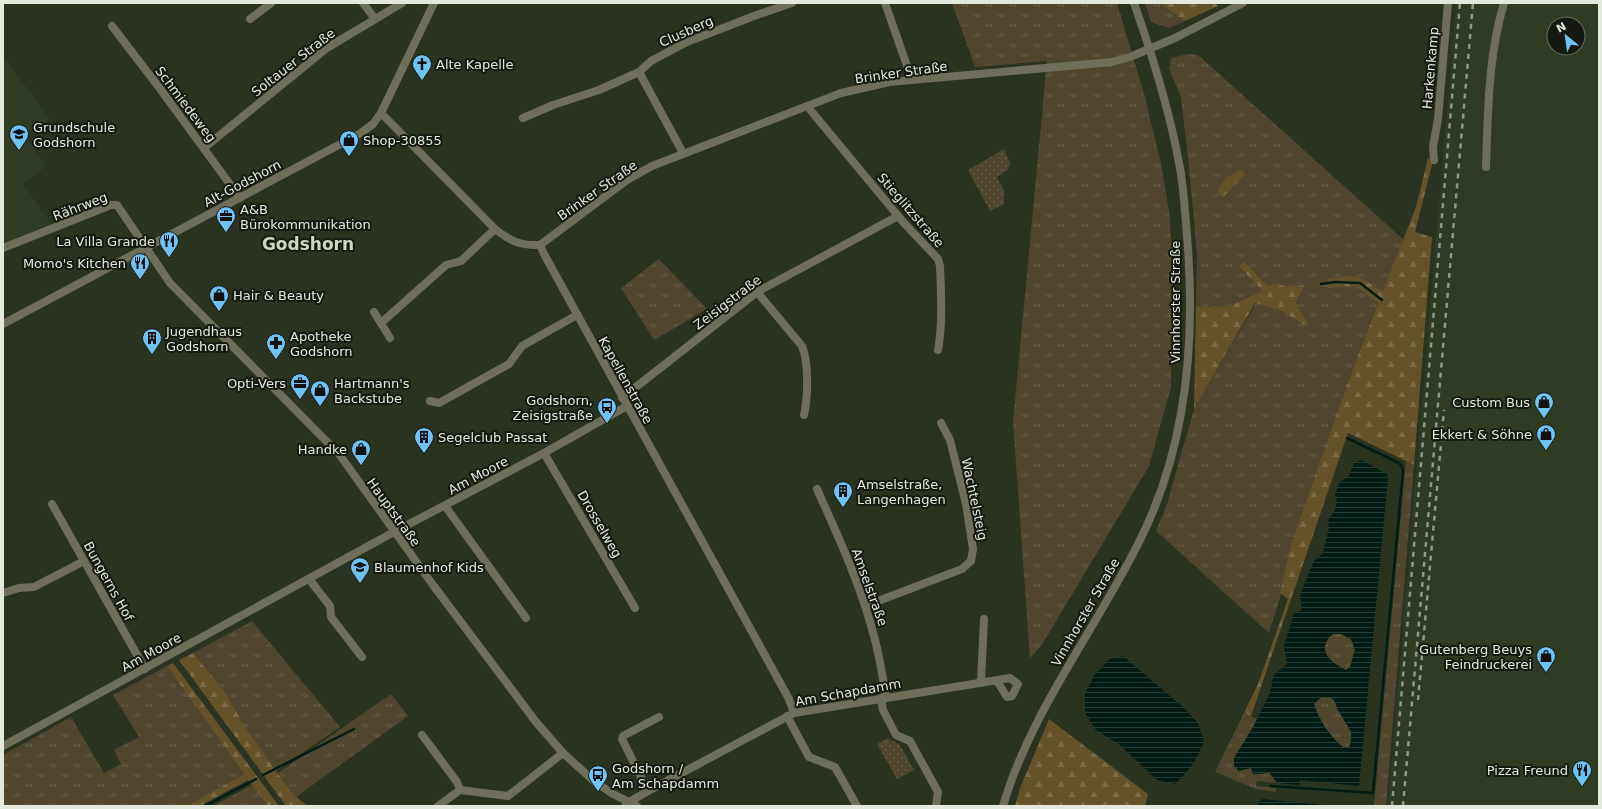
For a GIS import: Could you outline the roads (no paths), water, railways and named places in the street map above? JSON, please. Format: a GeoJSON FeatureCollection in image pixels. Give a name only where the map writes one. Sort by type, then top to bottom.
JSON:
{"type":"FeatureCollection","features":[{"type":"Feature","properties":{"kind":"street"},"geometry":{"type":"LineString","coordinates":[[250,19],[271,3]]}},
{"type":"Feature","properties":{"kind":"street"},"geometry":{"type":"LineString","coordinates":[[363,3],[374,19]]}},
{"type":"Feature","properties":{"kind":"street","name":"Soltauer Straße"},"geometry":{"type":"LineString","coordinates":[[204,148],[326,48],[402,3]]}},
{"type":"Feature","properties":{"kind":"street","name":"Alt-Godshorn"},"geometry":{"type":"LineString","coordinates":[[3,324],[361,133],[373,124],[381,113],[434,3]]}},
{"type":"Feature","properties":{"kind":"street","name":"Clusberg"},"geometry":{"type":"LineString","coordinates":[[523,118],[553,104],[599,90],[639,72],[651,61],[687,42],[792,3]]}},
{"type":"Feature","properties":{"kind":"street"},"geometry":{"type":"LineString","coordinates":[[885,3],[912,80]]}},
{"type":"Feature","properties":{"kind":"street","name":"Vinnhorster Straße"},"geometry":{"type":"LineString","coordinates":[[1003,806],[1013,776],[1042,712],[1139,542],[1169,468],[1181,416],[1187,377],[1190,328],[1189,260],[1184,192],[1180,167],[1166,108],[1150,50],[1134,3]]}},
{"type":"Feature","properties":{"kind":"street","name":"Brinker Straße"},"geometry":{"type":"LineString","coordinates":[[540,245],[627,180],[652,166],[841,93],[859,88],[912,80],[1112,62],[1150,50],[1243,3]]}},
{"type":"Feature","properties":{"kind":"street","name":"Harkenkamp"},"geometry":{"type":"LineString","coordinates":[[1434,160],[1434,134],[1438,119],[1448,3]]}},
{"type":"Feature","properties":{"kind":"street"},"geometry":{"type":"LineString","coordinates":[[1486,167],[1491,62],[1496,28],[1504,3]]}},
{"type":"Feature","properties":{"kind":"street","name":"Schmiedeweg"},"geometry":{"type":"LineString","coordinates":[[112,26],[240,198]]}},
{"type":"Feature","properties":{"kind":"street"},"geometry":{"type":"LineString","coordinates":[[639,72],[683,153]]}},
{"type":"Feature","properties":{"kind":"street","name":"Stieglitzstraße"},"geometry":{"type":"LineString","coordinates":[[807,106],[898,216],[938,259],[940,266],[940,337],[938,350]]}},
{"type":"Feature","properties":{"kind":"street"},"geometry":{"type":"LineString","coordinates":[[381,113],[495,230],[508,240],[526,246],[540,245]]}},
{"type":"Feature","properties":{"kind":"street","name":"Rährweg"},"geometry":{"type":"LineString","coordinates":[[3,248],[111,205],[117,205],[147,248]]}},
{"type":"Feature","properties":{"kind":"street","name":"Zeisigstraße"},"geometry":{"type":"LineString","coordinates":[[622,398],[756,292],[898,216]]}},
{"type":"Feature","properties":{"kind":"street"},"geometry":{"type":"LineString","coordinates":[[381,323],[446,265],[461,261],[495,230]]}},
{"type":"Feature","properties":{"kind":"street","name":"Kapellenstraße"},"geometry":{"type":"LineString","coordinates":[[540,245],[622,398],[789,699],[790,714],[809,757],[836,767],[857,806]]}},
{"type":"Feature","properties":{"kind":"street","name":"Hauptstraße"},"geometry":{"type":"LineString","coordinates":[[147,248],[170,283],[339,454],[394,532],[536,722],[563,753],[595,782],[630,805]]}},
{"type":"Feature","properties":{"kind":"street"},"geometry":{"type":"LineString","coordinates":[[756,292],[802,346],[806,355],[806,403],[804,415]]}},
{"type":"Feature","properties":{"kind":"street"},"geometry":{"type":"LineString","coordinates":[[374,312],[390,338]]}},
{"type":"Feature","properties":{"kind":"street"},"geometry":{"type":"LineString","coordinates":[[430,401],[439,402],[509,364],[522,346],[577,315]]}},
{"type":"Feature","properties":{"kind":"street","name":"Am Moore"},"geometry":{"type":"LineString","coordinates":[[3,746],[394,532],[544,453],[627,406]]}},
{"type":"Feature","properties":{"kind":"street","name":"Wachtelsteig"},"geometry":{"type":"LineString","coordinates":[[865,606],[962,569],[969,565],[973,558],[974,549],[966,504],[950,440],[942,423]]}},
{"type":"Feature","properties":{"kind":"street","name":"Drosselweg"},"geometry":{"type":"LineString","coordinates":[[544,453],[635,608]]}},
{"type":"Feature","properties":{"kind":"street","name":"Amselstraße"},"geometry":{"type":"LineString","coordinates":[[817,489],[848,559],[865,606],[878,649],[883,710],[896,735],[910,741],[938,792],[936,806]]}},
{"type":"Feature","properties":{"kind":"street","name":"Bungerns Hof"},"geometry":{"type":"LineString","coordinates":[[52,504],[145,669]]}},
{"type":"Feature","properties":{"kind":"street","name":"Am Moore"},"geometry":{"type":"LineString","coordinates":[[445,506],[526,618]]}},
{"type":"Feature","properties":{"kind":"street"},"geometry":{"type":"LineString","coordinates":[[3,593],[19,588],[34,587],[84,561]]}},
{"type":"Feature","properties":{"kind":"street"},"geometry":{"type":"LineString","coordinates":[[309,579],[330,606],[331,617],[362,657]]}},
{"type":"Feature","properties":{"kind":"street"},"geometry":{"type":"LineString","coordinates":[[981,683],[984,619]]}},
{"type":"Feature","properties":{"kind":"street","name":"Am Schapdamm"},"geometry":{"type":"LineString","coordinates":[[630,805],[648,791],[790,714],[997,681]]}},
{"type":"Feature","properties":{"kind":"street"},"geometry":{"type":"LineString","coordinates":[[648,791],[622,739],[623,736],[659,716]]}},
{"type":"Feature","properties":{"kind":"street"},"geometry":{"type":"LineString","coordinates":[[422,735],[457,782],[460,790]]}},
{"type":"Feature","properties":{"kind":"street"},"geometry":{"type":"LineString","coordinates":[[438,806],[460,790],[508,796],[563,753]]}},
{"type":"Feature","properties":{"kind":"waterway"},"geometry":{"type":"LineString","coordinates":[[1321,284],[1335,282],[1360,283],[1382,300]]}},
{"type":"Feature","properties":{"kind":"waterway"},"geometry":{"type":"LineString","coordinates":[[1271,786],[1373,793],[1403,472],[1399,463],[1347,438]]}},
{"type":"Feature","properties":{"kind":"waterway"},"geometry":{"type":"LineString","coordinates":[[263,775],[354,729]]}},
{"type":"Feature","properties":{"kind":"waterway"},"geometry":{"type":"LineString","coordinates":[[205,806],[256,779]]}},
{"type":"Feature","properties":{"kind":"railway"},"geometry":{"type":"LineString","coordinates":[[1392,806],[1460,3]]}},
{"type":"Feature","properties":{"kind":"railway"},"geometry":{"type":"LineString","coordinates":[[1403,806],[1473,3]]}},
{"type":"Feature","properties":{"kind":"railway"},"geometry":{"type":"LineString","coordinates":[[1418,700],[1444,410]]}},
{"type":"Feature","properties":{"kind":"place","name":"Alte Kapelle"},"geometry":{"type":"Point","coordinates":[422,81]}},
{"type":"Feature","properties":{"kind":"place","name":"Grundschule Godshorn"},"geometry":{"type":"Point","coordinates":[19,151]}},
{"type":"Feature","properties":{"kind":"place","name":"Shop-30855"},"geometry":{"type":"Point","coordinates":[349,157]}},
{"type":"Feature","properties":{"kind":"place","name":"A&B Bürokommunikation"},"geometry":{"type":"Point","coordinates":[226,233]}},
{"type":"Feature","properties":{"kind":"place","name":"La Villa Grande"},"geometry":{"type":"Point","coordinates":[169,258]}},
{"type":"Feature","properties":{"kind":"place","name":"Momo's Kitchen"},"geometry":{"type":"Point","coordinates":[140,280]}},
{"type":"Feature","properties":{"kind":"place","name":"Hair & Beauty"},"geometry":{"type":"Point","coordinates":[219,312]}},
{"type":"Feature","properties":{"kind":"place","name":"Jugendhaus Godshorn"},"geometry":{"type":"Point","coordinates":[152,355]}},
{"type":"Feature","properties":{"kind":"place","name":"Apotheke Godshorn"},"geometry":{"type":"Point","coordinates":[276,360]}},
{"type":"Feature","properties":{"kind":"place","name":"Opti-Vers"},"geometry":{"type":"Point","coordinates":[300,400]}},
{"type":"Feature","properties":{"kind":"place","name":"Hartmann's Backstube"},"geometry":{"type":"Point","coordinates":[320,407]}},
{"type":"Feature","properties":{"kind":"place","name":"Custom Bus"},"geometry":{"type":"Point","coordinates":[1544,419]}},
{"type":"Feature","properties":{"kind":"place","name":"Godshorn, Zeisigstraße"},"geometry":{"type":"Point","coordinates":[607,424]}},
{"type":"Feature","properties":{"kind":"place","name":"Ekkert & Söhne"},"geometry":{"type":"Point","coordinates":[1546,451]}},
{"type":"Feature","properties":{"kind":"place","name":"Segelclub Passat"},"geometry":{"type":"Point","coordinates":[424,454]}},
{"type":"Feature","properties":{"kind":"place","name":"Handke"},"geometry":{"type":"Point","coordinates":[361,466]}},
{"type":"Feature","properties":{"kind":"place","name":"Amselstraße, Langenhagen"},"geometry":{"type":"Point","coordinates":[843,508]}},
{"type":"Feature","properties":{"kind":"place","name":"Blaumenhof Kids"},"geometry":{"type":"Point","coordinates":[360,584]}},
{"type":"Feature","properties":{"kind":"place","name":"Gutenberg Beuys Feindruckerei"},"geometry":{"type":"Point","coordinates":[1546,673]}},
{"type":"Feature","properties":{"kind":"place","name":"Pizza Freund"},"geometry":{"type":"Point","coordinates":[1582,787]}},
{"type":"Feature","properties":{"kind":"place","name":"Godshorn / Am Schapdamm"},"geometry":{"type":"Point","coordinates":[598,792]}},
{"type":"Feature","properties":{"kind":"district","name":"Godshorn"},"geometry":{"type":"Point","coordinates":[308,244]}}]}
